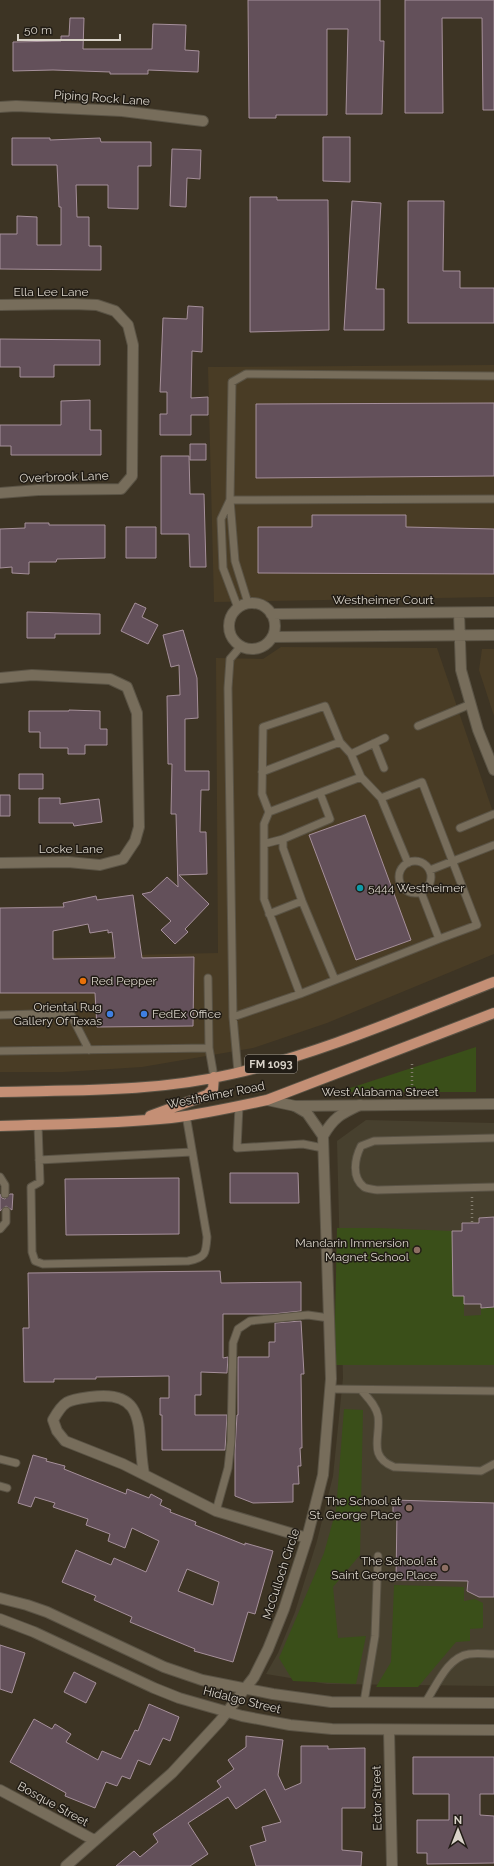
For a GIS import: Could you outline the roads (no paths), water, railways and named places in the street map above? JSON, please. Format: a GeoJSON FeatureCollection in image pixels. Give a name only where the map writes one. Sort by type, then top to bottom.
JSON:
{"type":"FeatureCollection","features":[{"type":"Feature","properties":{"kind":"main road","name":"Westheimer Road"},"geometry":{"type":"LineString","coordinates":[[0,1092],[125,1089],[214,1077],[238,1072],[298,1056],[494,982]]}},
{"type":"Feature","properties":{"kind":"main road","name":"Westheimer Road"},"geometry":{"type":"LineString","coordinates":[[0,1126],[102,1124],[186,1115],[267,1100],[494,1013]]}},
{"type":"Feature","properties":{"kind":"main road"},"geometry":{"type":"LineString","coordinates":[[141,1120],[206,1095],[213,1089],[214,1077]]}},
{"type":"Feature","properties":{"kind":"street","name":"Piping Rock Lane"},"geometry":{"type":"LineString","coordinates":[[0,107],[16,106],[122,111],[203,120]]}},
{"type":"Feature","properties":{"kind":"street","name":"Ella Lee Lane"},"geometry":{"type":"LineString","coordinates":[[0,306],[73,304],[97,305],[115,311],[128,325],[133,345],[132,412]]}},
{"type":"Feature","properties":{"kind":"street","name":"Overbrook Lane"},"geometry":{"type":"LineString","coordinates":[[0,493],[38,490],[121,489],[132,476],[132,412]]}},
{"type":"Feature","properties":{"kind":"street"},"geometry":{"type":"LineString","coordinates":[[248,603],[261,605],[271,614],[275,625],[272,637],[261,646],[247,648],[241,646],[235,641],[229,628],[230,620],[238,608],[248,603]]}},
{"type":"Feature","properties":{"kind":"street","name":"Westheimer Court"},"geometry":{"type":"LineString","coordinates":[[271,614],[494,612]]}},
{"type":"Feature","properties":{"kind":"street"},"geometry":{"type":"LineString","coordinates":[[459,613],[461,670],[478,730],[494,770]]}},
{"type":"Feature","properties":{"kind":"street"},"geometry":{"type":"LineString","coordinates":[[272,637],[494,635]]}},
{"type":"Feature","properties":{"kind":"street","name":"Locke Lane"},"geometry":{"type":"LineString","coordinates":[[0,678],[32,675],[110,679],[127,687],[137,714],[139,827],[135,842],[123,859],[100,865],[68,862],[0,863]]}},
{"type":"Feature","properties":{"kind":"street","name":"West Alabama Street"},"geometry":{"type":"LineString","coordinates":[[267,1100],[295,1106],[494,1104]]}},
{"type":"Feature","properties":{"kind":"street"},"geometry":{"type":"LineString","coordinates":[[295,1106],[307,1114],[323,1136],[331,1122],[338,1116],[360,1105]]}},
{"type":"Feature","properties":{"kind":"street","name":"McCulloch Circle"},"geometry":{"type":"LineString","coordinates":[[66,1866],[172,1773],[215,1728],[254,1677],[268,1649],[284,1609],[307,1538],[322,1475],[330,1389],[323,1136]]}},
{"type":"Feature","properties":{"kind":"street"},"geometry":{"type":"LineString","coordinates":[[144,1474],[140,1456],[138,1419],[131,1406],[123,1398],[100,1395],[72,1400],[61,1406],[53,1420],[57,1432],[65,1441],[144,1474],[216,1511],[307,1538]]}},
{"type":"Feature","properties":{"kind":"street","name":"Hidalgo Street"},"geometry":{"type":"LineString","coordinates":[[0,1598],[27,1604],[47,1612],[164,1667],[202,1680],[273,1694],[331,1702],[494,1703]]}},
{"type":"Feature","properties":{"kind":"street","name":"Hidalgo Street"},"geometry":{"type":"LineString","coordinates":[[0,1619],[34,1632],[142,1683],[179,1698],[242,1716],[290,1725],[332,1729],[494,1730]]}},
{"type":"Feature","properties":{"kind":"street","name":"Ector Street"},"geometry":{"type":"LineString","coordinates":[[389,1730],[392,1866]]}},
{"type":"Feature","properties":{"kind":"street","name":"Bosque Street"},"geometry":{"type":"LineString","coordinates":[[0,1790],[94,1840]]}},
{"type":"Feature","properties":{"kind":"lane"},"geometry":{"type":"LineString","coordinates":[[248,603],[235,561],[230,500],[232,382],[246,374],[494,376]]}},
{"type":"Feature","properties":{"kind":"lane"},"geometry":{"type":"LineString","coordinates":[[230,500],[494,499]]}},
{"type":"Feature","properties":{"kind":"lane"},"geometry":{"type":"LineString","coordinates":[[230,500],[221,519],[223,568],[238,608]]}},
{"type":"Feature","properties":{"kind":"lane"},"geometry":{"type":"LineString","coordinates":[[238,1072],[233,1017],[228,688],[230,659],[241,646]]}},
{"type":"Feature","properties":{"kind":"lane"},"geometry":{"type":"LineString","coordinates":[[418,726],[471,704]]}},
{"type":"Feature","properties":{"kind":"lane"},"geometry":{"type":"LineString","coordinates":[[300,994],[264,899],[264,824],[269,812],[262,794],[263,727],[325,706],[340,742],[351,754],[361,777],[381,798],[408,863]]}},
{"type":"Feature","properties":{"kind":"lane"},"geometry":{"type":"LineString","coordinates":[[351,754],[385,738]]}},
{"type":"Feature","properties":{"kind":"lane"},"geometry":{"type":"LineString","coordinates":[[262,772],[340,742]]}},
{"type":"Feature","properties":{"kind":"lane"},"geometry":{"type":"LineString","coordinates":[[374,742],[384,768]]}},
{"type":"Feature","properties":{"kind":"lane"},"geometry":{"type":"LineString","coordinates":[[269,812],[361,777]]}},
{"type":"Feature","properties":{"kind":"lane"},"geometry":{"type":"LineString","coordinates":[[233,1017],[300,994],[477,925],[422,782],[381,798]]}},
{"type":"Feature","properties":{"kind":"lane"},"geometry":{"type":"LineString","coordinates":[[264,844],[283,839],[330,819],[320,793]]}},
{"type":"Feature","properties":{"kind":"lane"},"geometry":{"type":"LineString","coordinates":[[460,828],[494,814]]}},
{"type":"Feature","properties":{"kind":"lane"},"geometry":{"type":"LineString","coordinates":[[283,839],[283,848],[302,901],[335,980]]}},
{"type":"Feature","properties":{"kind":"lane"},"geometry":{"type":"LineString","coordinates":[[430,870],[494,846]]}},
{"type":"Feature","properties":{"kind":"lane"},"geometry":{"type":"LineString","coordinates":[[418,861],[427,866],[430,870],[431,875],[429,885],[421,892],[416,893],[405,890],[399,881],[400,870],[408,863],[418,861]]}},
{"type":"Feature","properties":{"kind":"lane"},"geometry":{"type":"LineString","coordinates":[[421,892],[439,940]]}},
{"type":"Feature","properties":{"kind":"lane"},"geometry":{"type":"LineString","coordinates":[[269,914],[302,901]]}},
{"type":"Feature","properties":{"kind":"lane"},"geometry":{"type":"LineString","coordinates":[[208,978],[209,1048],[214,1077]]}},
{"type":"Feature","properties":{"kind":"lane"},"geometry":{"type":"LineString","coordinates":[[0,1014],[70,1013],[89,1050]]}},
{"type":"Feature","properties":{"kind":"lane"},"geometry":{"type":"LineString","coordinates":[[0,1051],[209,1048]]}},
{"type":"Feature","properties":{"kind":"lane"},"geometry":{"type":"LineString","coordinates":[[239,1106],[237,1148],[304,1144],[323,1148]]}},
{"type":"Feature","properties":{"kind":"lane"},"geometry":{"type":"LineString","coordinates":[[38,1125],[40,1182],[31,1187],[31,1239],[33,1258],[37,1263],[195,1260],[205,1254],[206,1237],[186,1115]]}},
{"type":"Feature","properties":{"kind":"lane"},"geometry":{"type":"LineString","coordinates":[[494,1138],[374,1141],[361,1146],[356,1155],[357,1179],[365,1187],[377,1190],[494,1187]]}},
{"type":"Feature","properties":{"kind":"lane"},"geometry":{"type":"LineString","coordinates":[[39,1160],[192,1152]]}},
{"type":"Feature","properties":{"kind":"lane"},"geometry":{"type":"LineString","coordinates":[[0,1177],[5,1185],[5,1194]]}},
{"type":"Feature","properties":{"kind":"lane"},"geometry":{"type":"LineString","coordinates":[[0,1229],[6,1222],[6,1211]]}},
{"type":"Feature","properties":{"kind":"lane"},"geometry":{"type":"LineString","coordinates":[[216,1511],[228,1468],[231,1441],[233,1343],[238,1329],[250,1322],[308,1315],[329,1318]]}},
{"type":"Feature","properties":{"kind":"lane"},"geometry":{"type":"LineString","coordinates":[[330,1389],[494,1391]]}},
{"type":"Feature","properties":{"kind":"lane"},"geometry":{"type":"LineString","coordinates":[[361,1390],[376,1410],[378,1416],[377,1449],[385,1463],[394,1467],[481,1471],[494,1464]]}},
{"type":"Feature","properties":{"kind":"lane"},"geometry":{"type":"LineString","coordinates":[[0,1459],[16,1464]]}},
{"type":"Feature","properties":{"kind":"lane"},"geometry":{"type":"LineString","coordinates":[[364,1702],[365,1687],[372,1663],[375,1636],[378,1556]]}},
{"type":"Feature","properties":{"kind":"lane"},"geometry":{"type":"LineString","coordinates":[[425,1703],[451,1663],[458,1658],[468,1654],[494,1654]]}},
{"type":"Feature","properties":{"kind":"place","name":"5444 Westheimer"},"geometry":{"type":"Point","coordinates":[360,888]}},
{"type":"Feature","properties":{"kind":"place","name":"Red Pepper"},"geometry":{"type":"Point","coordinates":[83,981]}},
{"type":"Feature","properties":{"kind":"place","name":"Oriental Rug Gallery Of Texas"},"geometry":{"type":"Point","coordinates":[110,1014]}},
{"type":"Feature","properties":{"kind":"place","name":"FedEx Office"},"geometry":{"type":"Point","coordinates":[144,1014]}},
{"type":"Feature","properties":{"kind":"place","name":"Mandarin Immersion Magnet School"},"geometry":{"type":"Point","coordinates":[417,1250]}},
{"type":"Feature","properties":{"kind":"place","name":"The School at St. George Place"},"geometry":{"type":"Point","coordinates":[409,1508]}},
{"type":"Feature","properties":{"kind":"place","name":"The School at Saint George Place"},"geometry":{"type":"Point","coordinates":[445,1568]}}]}
